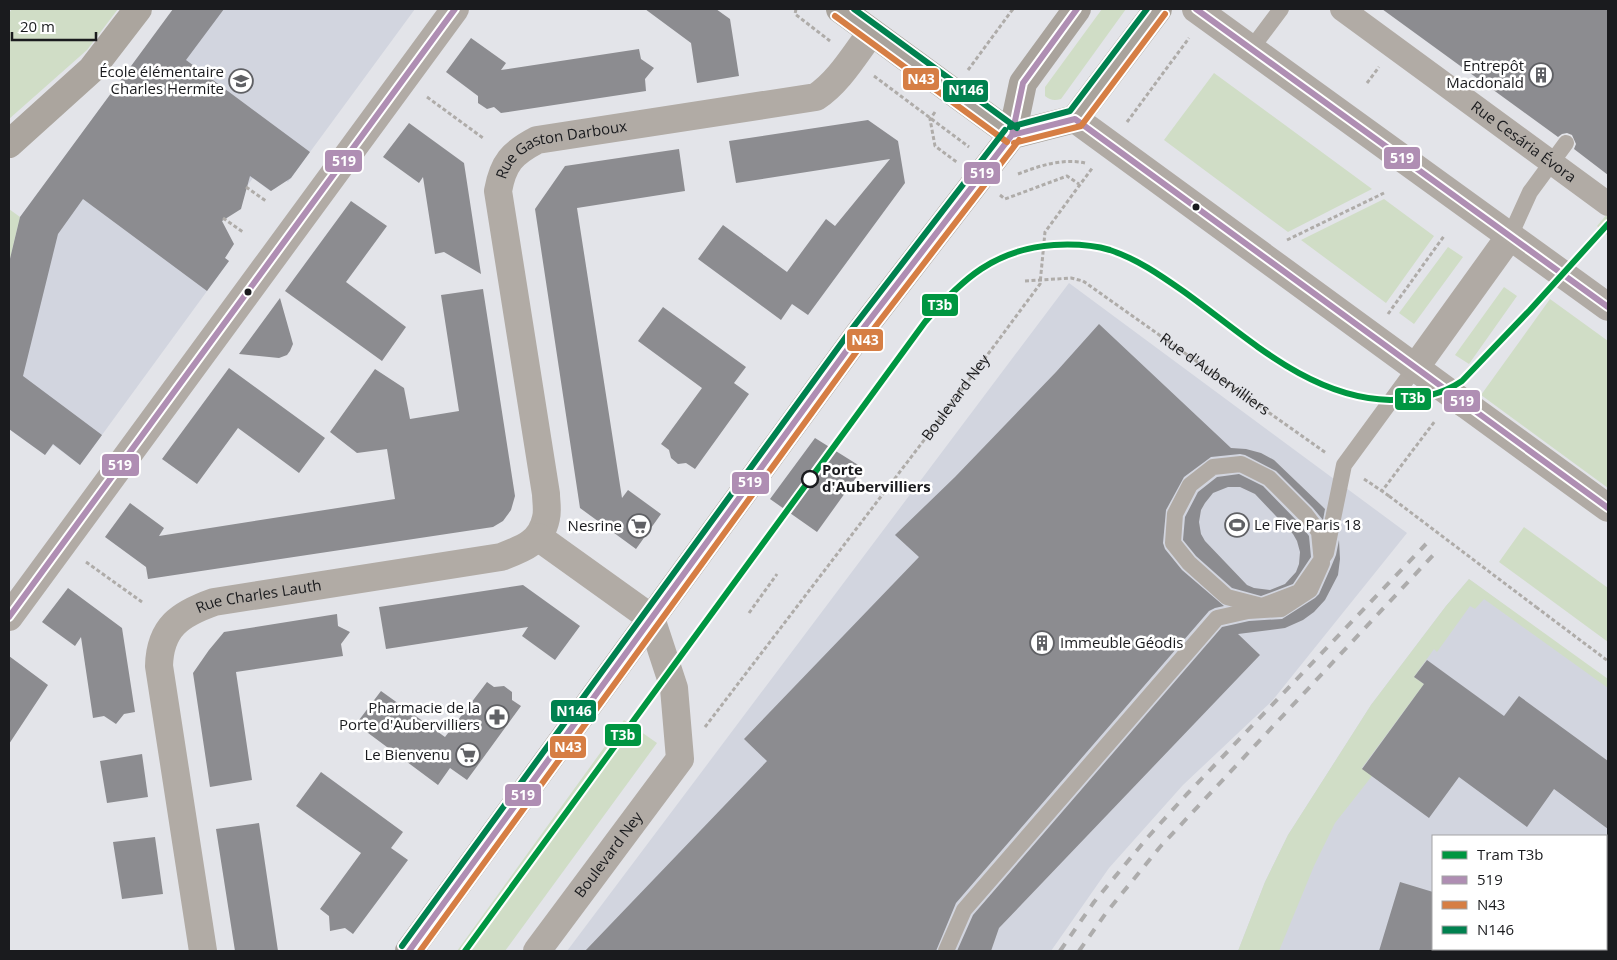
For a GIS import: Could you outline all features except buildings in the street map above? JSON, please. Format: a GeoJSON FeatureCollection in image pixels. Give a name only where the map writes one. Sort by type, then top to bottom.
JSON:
{"type":"FeatureCollection","features":[{"type":"Feature","properties":{"kind":"highway"},"geometry":{"type":"LineString","coordinates":[[9,144],[91,70],[138,9]]}},
{"type":"Feature","properties":{"kind":"main road"},"geometry":{"type":"LineString","coordinates":[[840,9],[1012,135]]}},
{"type":"Feature","properties":{"kind":"main road"},"geometry":{"type":"LineString","coordinates":[[409,951],[871,318],[1012,135],[1023,82],[1077,9]]}},
{"type":"Feature","properties":{"kind":"main road"},"geometry":{"type":"LineString","coordinates":[[1012,135],[1075,119],[1158,9]]}},
{"type":"Feature","properties":{"kind":"main road"},"geometry":{"type":"LineString","coordinates":[[1196,9],[1608,307]]}},
{"type":"Feature","properties":{"kind":"main road"},"geometry":{"type":"LineString","coordinates":[[1075,119],[1608,508]]}},
{"type":"Feature","properties":{"kind":"main road"},"geometry":{"type":"LineString","coordinates":[[1415,368],[1510,236]]}},
{"type":"Feature","properties":{"kind":"street"},"geometry":{"type":"LineString","coordinates":[[9,617],[455,9]]}},
{"type":"Feature","properties":{"kind":"street","name":"Rue Cesária Évora"},"geometry":{"type":"LineString","coordinates":[[1342,9],[1608,204]]}},
{"type":"Feature","properties":{"kind":"street","name":"Rue Gaston Darboux"},"geometry":{"type":"LineString","coordinates":[[538,537],[546,518],[546,494],[498,191],[501,174],[510,158],[522,148],[537,140],[816,97],[823,92],[872,33]]}},
{"type":"Feature","properties":{"kind":"street"},"geometry":{"type":"LineString","coordinates":[[538,537],[651,618],[674,688],[680,759]]}},
{"type":"Feature","properties":{"kind":"street","name":"Rue Charles Lauth"},"geometry":{"type":"LineString","coordinates":[[203,951],[159,666],[160,651],[164,638],[172,625],[193,610],[214,602],[501,557],[523,549],[538,537]]}},
{"type":"Feature","properties":{"kind":"street","name":"Boulevard Ney"},"geometry":{"type":"LineString","coordinates":[[537,951],[680,759]]}},
{"type":"Feature","properties":{"kind":"lane"},"geometry":{"type":"LineString","coordinates":[[1251,48],[1281,9]]}},
{"type":"Feature","properties":{"kind":"lane"},"geometry":{"type":"LineString","coordinates":[[1510,236],[1530,192],[1566,144]]}},
{"type":"Feature","properties":{"kind":"lane"},"geometry":{"type":"LineString","coordinates":[[946,951],[964,910],[1218,618],[1248,611],[1281,609],[1310,590],[1322,563],[1321,556],[1320,532],[1269,478],[1241,464],[1213,468],[1190,485],[1175,514],[1173,543],[1190,563],[1227,597],[1262,606],[1298,592],[1320,561],[1326,553],[1344,465],[1415,368]]}},
{"type":"Feature","properties":{"kind":"path"},"geometry":{"type":"LineString","coordinates":[[796,9],[795,14],[836,47]]}},
{"type":"Feature","properties":{"kind":"path"},"geometry":{"type":"LineString","coordinates":[[966,72],[1013,9]]}},
{"type":"Feature","properties":{"kind":"path"},"geometry":{"type":"LineString","coordinates":[[1125,125],[1191,35]]}},
{"type":"Feature","properties":{"kind":"path"},"geometry":{"type":"LineString","coordinates":[[870,73],[944,128]]}},
{"type":"Feature","properties":{"kind":"path"},"geometry":{"type":"LineString","coordinates":[[427,97],[483,138]]}},
{"type":"Feature","properties":{"kind":"path"},"geometry":{"type":"LineString","coordinates":[[930,119],[935,146],[955,161]]}},
{"type":"Feature","properties":{"kind":"path","name":"Boulevard Ney"},"geometry":{"type":"LineString","coordinates":[[680,759],[928,435],[1040,284],[1045,232],[1095,165],[1061,162],[1040,166]]}},
{"type":"Feature","properties":{"kind":"path"},"geometry":{"type":"LineString","coordinates":[[1006,199],[1067,176],[1079,184]]}},
{"type":"Feature","properties":{"kind":"path"},"geometry":{"type":"LineString","coordinates":[[246,187],[266,201]]}},
{"type":"Feature","properties":{"kind":"path"},"geometry":{"type":"LineString","coordinates":[[1287,240],[1384,193]]}},
{"type":"Feature","properties":{"kind":"path"},"geometry":{"type":"LineString","coordinates":[[223,218],[243,232]]}},
{"type":"Feature","properties":{"kind":"path"},"geometry":{"type":"LineString","coordinates":[[1386,316],[1444,236]]}},
{"type":"Feature","properties":{"kind":"path","name":"Rue d'Aubervilliers"},"geometry":{"type":"LineString","coordinates":[[1025,281],[1071,278],[1083,281],[1390,496],[1608,661]]}},
{"type":"Feature","properties":{"kind":"path"},"geometry":{"type":"LineString","coordinates":[[1382,491],[1435,421]]}},
{"type":"Feature","properties":{"kind":"path"},"geometry":{"type":"LineString","coordinates":[[86,562],[142,602]]}},
{"type":"Feature","properties":{"kind":"path"},"geometry":{"type":"LineString","coordinates":[[749,613],[777,574]]}},
{"type":"Feature","properties":{"kind":"shaded area"},"geometry":{"type":"Polygon","coordinates":[[[174,9],[415,9],[288,182],[283,179],[276,188],[270,191],[253,178],[216,229],[225,258],[229,261],[80,465],[53,445],[45,455],[9,429],[9,263],[20,217],[174,9]]]}},
{"type":"Feature","properties":{"kind":"shaded area","name":"Immeuble Géodis"},"geometry":{"type":"Polygon","coordinates":[[[1069,283],[1407,533],[1272,701],[1183,785],[1109,868],[1051,951],[567,951],[1069,283]]]}},
{"type":"Feature","properties":{"kind":"shaded area"},"geometry":{"type":"Polygon","coordinates":[[[1469,579],[1608,681],[1608,951],[1238,951],[1265,882],[1288,835],[1371,705],[1446,606],[1469,579]]]}},
{"type":"Feature","properties":{"kind":"green space"},"geometry":{"type":"Polygon","coordinates":[[[12,9],[118,9],[87,50],[9,119],[9,13],[12,9]]]}},
{"type":"Feature","properties":{"kind":"green space"},"geometry":{"type":"Polygon","coordinates":[[[1102,9],[1126,9],[1061,99],[1054,100],[1045,96],[1045,87],[1102,9]]]}},
{"type":"Feature","properties":{"kind":"green space"},"geometry":{"type":"Polygon","coordinates":[[[1214,73],[1372,189],[1288,232],[1164,140],[1214,73]]]}},
{"type":"Feature","properties":{"kind":"green space"},"geometry":{"type":"Polygon","coordinates":[[[1384,199],[1434,236],[1386,303],[1301,240],[1384,199]]]}},
{"type":"Feature","properties":{"kind":"green space"},"geometry":{"type":"Polygon","coordinates":[[[9,209],[20,217],[9,263],[9,209]]]}},
{"type":"Feature","properties":{"kind":"green space"},"geometry":{"type":"Polygon","coordinates":[[[1608,213],[1608,236],[1597,226],[1608,213]]]}},
{"type":"Feature","properties":{"kind":"green space"},"geometry":{"type":"Polygon","coordinates":[[[1448,247],[1463,257],[1414,324],[1399,313],[1448,247]]]}},
{"type":"Feature","properties":{"kind":"green space"},"geometry":{"type":"Polygon","coordinates":[[[1504,287],[1517,296],[1469,364],[1455,355],[1504,287]]]}},
{"type":"Feature","properties":{"kind":"green space"},"geometry":{"type":"Polygon","coordinates":[[[1550,299],[1608,341],[1608,488],[1481,395],[1550,299]]]}},
{"type":"Feature","properties":{"kind":"green space"},"geometry":{"type":"Polygon","coordinates":[[[1524,527],[1608,588],[1608,642],[1499,562],[1524,527]]]}},
{"type":"Feature","properties":{"kind":"green space"},"geometry":{"type":"Polygon","coordinates":[[[1469,579],[1608,679],[1608,688],[1484,599],[1475,609],[1470,606],[1437,652],[1434,649],[1414,677],[1424,684],[1362,768],[1372,776],[1335,823],[1314,866],[1279,951],[1238,951],[1265,882],[1288,835],[1371,705],[1446,606],[1469,579]]]}},
{"type":"Feature","properties":{"kind":"green space"},"geometry":{"type":"Polygon","coordinates":[[[624,720],[657,743],[505,951],[457,951],[624,720]]]}},
{"type":"Feature","properties":{"kind":"railway"},"geometry":{"type":"LineString","coordinates":[[1060,951],[1094,902],[1148,837],[1426,544]]}},
{"type":"Feature","properties":{"kind":"railway"},"geometry":{"type":"LineString","coordinates":[[1079,951],[1106,913],[1160,847],[1437,551]]}},
{"type":"Feature","properties":{"kind":"tram line","name":"T3b"},"geometry":{"type":"LineString","coordinates":[[465,951],[925,322],[952,292],[981,269],[1014,253],[1033,248],[1075,245],[1110,250],[1130,258],[1157,273],[1254,344],[1305,376],[1332,388],[1360,397],[1390,400],[1409,399],[1436,394],[1462,381],[1608,224]]}},
{"type":"Feature","properties":{"kind":"transit line","name":"519"},"geometry":{"type":"LineString","coordinates":[[9,617],[455,9]]}},
{"type":"Feature","properties":{"kind":"transit line","name":"N146"},"geometry":{"type":"LineString","coordinates":[[854,9],[1017,128]]}},
{"type":"Feature","properties":{"kind":"transit line","name":"519"},"geometry":{"type":"LineString","coordinates":[[409,951],[858,335],[1012,135],[1023,83],[1077,9]]}},
{"type":"Feature","properties":{"kind":"transit line","name":"N146"},"geometry":{"type":"LineString","coordinates":[[1010,127],[1070,111],[1147,9]]}},
{"type":"Feature","properties":{"kind":"transit line","name":"519"},"geometry":{"type":"LineString","coordinates":[[1196,9],[1608,307]]}},
{"type":"Feature","properties":{"kind":"transit line","name":"N43"},"geometry":{"type":"LineString","coordinates":[[1014,143],[1081,126],[1165,14]]}},
{"type":"Feature","properties":{"kind":"transit line","name":"N43"},"geometry":{"type":"LineString","coordinates":[[835,16],[1007,142]]}},
{"type":"Feature","properties":{"kind":"transit line","name":"519"},"geometry":{"type":"LineString","coordinates":[[1012,135],[1075,119],[1608,508]]}},
{"type":"Feature","properties":{"kind":"transit line","name":"N146"},"geometry":{"type":"LineString","coordinates":[[402,946],[851,330],[1005,130]]}},
{"type":"Feature","properties":{"kind":"transit line","name":"N43"},"geometry":{"type":"LineString","coordinates":[[420,951],[865,340],[1019,140]]}},
{"type":"Feature","properties":{"kind":"place","name":"Entrepôt Macdonald"},"geometry":{"type":"Point","coordinates":[1541,75]}},
{"type":"Feature","properties":{"kind":"place","name":"École élémentaire Charles Hermite"},"geometry":{"type":"Point","coordinates":[241,81]}},
{"type":"Feature","properties":{"kind":"place","name":"Porte d'Aubervilliers"},"geometry":{"type":"Point","coordinates":[810,479]}},
{"type":"Feature","properties":{"kind":"place","name":"Le Five Paris 18"},"geometry":{"type":"Point","coordinates":[1237,525]}},
{"type":"Feature","properties":{"kind":"place","name":"Nesrine"},"geometry":{"type":"Point","coordinates":[639,526]}},
{"type":"Feature","properties":{"kind":"place","name":"Immeuble Géodis"},"geometry":{"type":"Point","coordinates":[1042,643]}},
{"type":"Feature","properties":{"kind":"place","name":"Pharmacie de la Porte d'Aubervilliers"},"geometry":{"type":"Point","coordinates":[497,717]}},
{"type":"Feature","properties":{"kind":"place","name":"Le Bienvenu"},"geometry":{"type":"Point","coordinates":[468,755]}}]}
